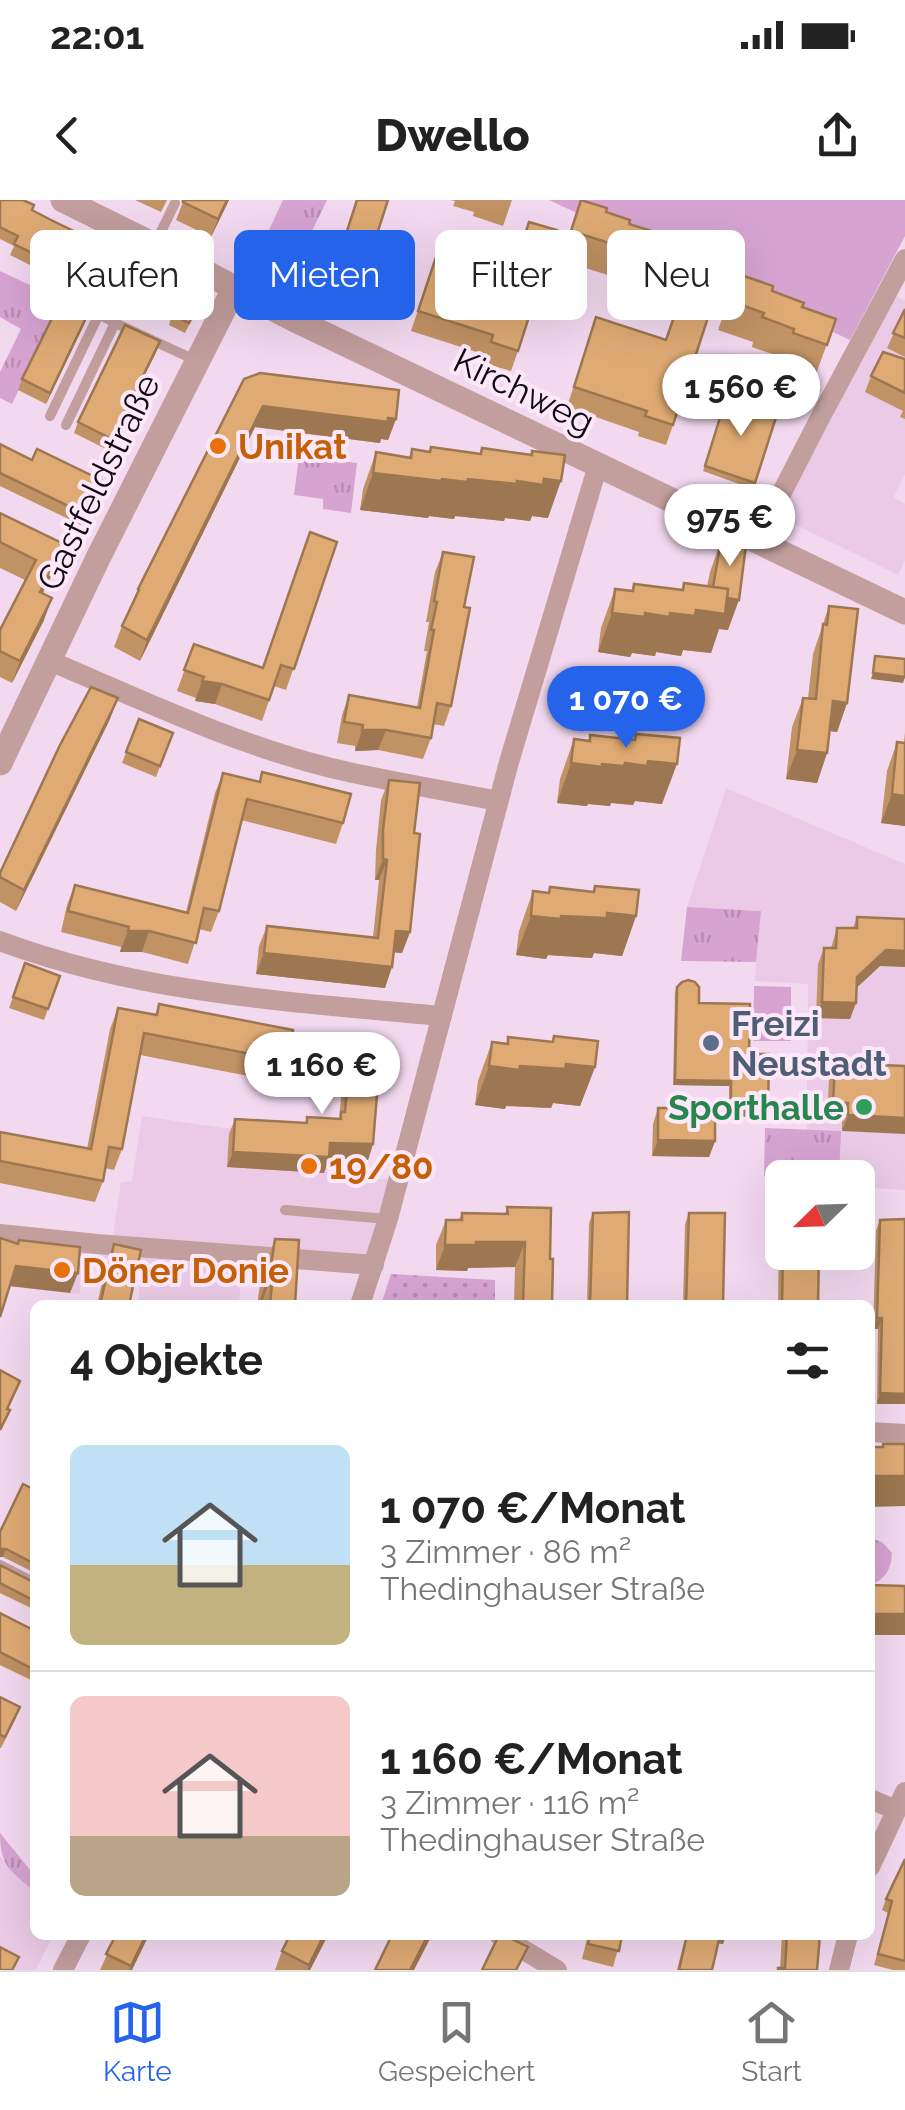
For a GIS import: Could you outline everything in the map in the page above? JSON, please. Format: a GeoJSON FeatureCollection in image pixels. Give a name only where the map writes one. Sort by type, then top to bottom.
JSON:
{"type":"FeatureCollection","features":[{"type":"Feature","properties":{"kind":"street","name":"Kirchweg"},"geometry":{"type":"LineString","coordinates":[[63,200],[124,230]]}},
{"type":"Feature","properties":{"kind":"street"},"geometry":{"type":"LineString","coordinates":[[757,542],[905,259]]}},
{"type":"Feature","properties":{"kind":"street","name":"Gastfeldstraße"},"geometry":{"type":"LineString","coordinates":[[0,764],[234,288]]}},
{"type":"Feature","properties":{"kind":"street","name":"Kirchweg"},"geometry":{"type":"LineString","coordinates":[[295,320],[905,612]]}},
{"type":"Feature","properties":{"kind":"street"},"geometry":{"type":"LineString","coordinates":[[362,1300],[388,1219],[498,801],[598,465]]}},
{"type":"Feature","properties":{"kind":"street"},"geometry":{"type":"LineString","coordinates":[[50,660],[165,711],[289,756],[498,801]]}},
{"type":"Feature","properties":{"kind":"street"},"geometry":{"type":"LineString","coordinates":[[0,941],[115,976],[230,996],[442,1016]]}},
{"type":"Feature","properties":{"kind":"street"},"geometry":{"type":"LineString","coordinates":[[0,1234],[374,1265]]}},
{"type":"Feature","properties":{"kind":"street"},"geometry":{"type":"LineString","coordinates":[[875,1432],[905,1434]]}},
{"type":"Feature","properties":{"kind":"street"},"geometry":{"type":"LineString","coordinates":[[875,1800],[900,1801],[875,1856]]}},
{"type":"Feature","properties":{"kind":"street"},"geometry":{"type":"LineString","coordinates":[[63,1970],[78,1940]]}},
{"type":"Feature","properties":{"kind":"street"},"geometry":{"type":"LineString","coordinates":[[506,1940],[557,1970]]}},
{"type":"Feature","properties":{"kind":"street"},"geometry":{"type":"LineString","coordinates":[[839,1970],[847,1940]]}},
{"type":"Feature","properties":{"kind":"lane"},"geometry":{"type":"LineString","coordinates":[[162,230],[175,203]]}},
{"type":"Feature","properties":{"kind":"lane"},"geometry":{"type":"LineString","coordinates":[[50,416],[98,314],[196,360]]}},
{"type":"Feature","properties":{"kind":"lane"},"geometry":{"type":"LineString","coordinates":[[66,425],[116,322]]}},
{"type":"Feature","properties":{"kind":"lane"},"geometry":{"type":"LineString","coordinates":[[286,1210],[388,1219]]}},
{"type":"Feature","properties":{"kind":"lane"},"geometry":{"type":"LineString","coordinates":[[0,1565],[30,1580]]}},
{"type":"Feature","properties":{"kind":"shaded area"},"geometry":{"type":"Polygon","coordinates":[[[895,296],[905,300],[905,474],[894,497],[905,504],[905,560],[898,575],[780,517],[895,296]]]}},
{"type":"Feature","properties":{"kind":"shaded area"},"geometry":{"type":"Polygon","coordinates":[[[726,788],[905,864],[905,1190],[875,1188],[875,1160],[839,1160],[840,1132],[807,1130],[808,984],[755,981],[760,911],[687,907],[726,788]]]}},
{"type":"Feature","properties":{"kind":"shaded area"},"geometry":{"type":"Polygon","coordinates":[[[142,1116],[223,1128],[328,1130],[327,1179],[395,1179],[366,1272],[242,1265],[239,1300],[139,1300],[140,1263],[82,1258],[80,1294],[12,1287],[14,1268],[112,1241],[121,1182],[132,1181],[142,1116]]]}},
{"type":"Feature","properties":{"kind":"shaded area"},"geometry":{"type":"Polygon","coordinates":[[[0,1856],[30,1888],[30,1940],[51,1940],[36,1970],[0,1970],[0,1856]]]}},
{"type":"Feature","properties":{"kind":"green space"},"geometry":{"type":"Polygon","coordinates":[[[283,200],[327,200],[313,230],[269,230],[283,200]]]}},
{"type":"Feature","properties":{"kind":"green space"},"geometry":{"type":"Polygon","coordinates":[[[549,200],[905,200],[905,236],[850,340],[745,291],[745,230],[614,230],[549,200]]]}},
{"type":"Feature","properties":{"kind":"green space"},"geometry":{"type":"Polygon","coordinates":[[[0,271],[30,285],[30,320],[52,320],[12,404],[0,398],[0,372],[21,329],[0,317],[0,271]]]}},
{"type":"Feature","properties":{"kind":"green space"},"geometry":{"type":"Polygon","coordinates":[[[299,456],[357,463],[351,513],[323,509],[323,499],[294,495],[299,456]]]}},
{"type":"Feature","properties":{"kind":"green space"},"geometry":{"type":"Polygon","coordinates":[[[687,907],[761,911],[756,962],[681,961],[687,907]]]}},
{"type":"Feature","properties":{"kind":"green space"},"geometry":{"type":"Polygon","coordinates":[[[754,986],[791,987],[791,1041],[753,1041],[754,986]]]}},
{"type":"Feature","properties":{"kind":"green space"},"geometry":{"type":"Polygon","coordinates":[[[765,1128],[841,1131],[840,1160],[765,1160],[764,1175],[765,1128]]]}},
{"type":"Feature","properties":{"kind":"green space"},"geometry":{"type":"Polygon","coordinates":[[[391,1274],[495,1280],[495,1300],[383,1300],[391,1274]]]}},
{"type":"Feature","properties":{"kind":"green space"},"geometry":{"type":"Polygon","coordinates":[[[875,1540],[892,1553],[887,1573],[875,1582],[875,1540]]]}},
{"type":"Feature","properties":{"kind":"green space"},"geometry":{"type":"Polygon","coordinates":[[[0,1833],[30,1870],[30,1888],[5,1861],[0,1833]]]}},
{"type":"Feature","properties":{"kind":"building"},"geometry":{"type":"Polygon","coordinates":[[[0,200],[23,200],[34,205],[32,210],[72,230],[30,230],[30,252],[14,244],[18,236],[0,227],[0,200]]]}},
{"type":"Feature","properties":{"kind":"building"},"geometry":{"type":"Polygon","coordinates":[[[184,200],[227,200],[218,219],[184,200]]]}},
{"type":"Feature","properties":{"kind":"building"},"geometry":{"type":"Polygon","coordinates":[[[357,200],[388,200],[378,230],[347,230],[357,200]]]}},
{"type":"Feature","properties":{"kind":"building"},"geometry":{"type":"Polygon","coordinates":[[[581,200],[607,208],[606,212],[648,230],[607,230],[607,242],[587,236],[587,230],[571,230],[581,200]]]}},
{"type":"Feature","properties":{"kind":"building"},"geometry":{"type":"Polygon","coordinates":[[[529,222],[557,230],[526,230],[529,222]]]}},
{"type":"Feature","properties":{"kind":"building"},"geometry":{"type":"Polygon","coordinates":[[[435,260],[435,316],[418,311],[435,260]]]}},
{"type":"Feature","properties":{"kind":"building"},"geometry":{"type":"Polygon","coordinates":[[[745,276],[773,286],[772,291],[804,303],[802,307],[836,319],[827,345],[793,333],[794,329],[762,317],[764,313],[745,306],[745,276]]]}},
{"type":"Feature","properties":{"kind":"building"},"geometry":{"type":"Polygon","coordinates":[[[905,309],[905,338],[893,333],[905,309]]]}},
{"type":"Feature","properties":{"kind":"building"},"geometry":{"type":"Polygon","coordinates":[[[596,317],[666,340],[673,320],[707,320],[673,425],[645,416],[647,411],[574,387],[596,317]]]}},
{"type":"Feature","properties":{"kind":"building"},"geometry":{"type":"Polygon","coordinates":[[[51,320],[85,320],[50,393],[22,379],[51,320]]]}},
{"type":"Feature","properties":{"kind":"building"},"geometry":{"type":"Polygon","coordinates":[[[446,320],[528,320],[518,351],[491,342],[493,335],[446,320]]]}},
{"type":"Feature","properties":{"kind":"building"},"geometry":{"type":"Polygon","coordinates":[[[125,325],[160,341],[112,439],[78,422],[125,325]]]}},
{"type":"Feature","properties":{"kind":"building"},"geometry":{"type":"Polygon","coordinates":[[[883,352],[905,359],[905,393],[871,376],[883,352]]]}},
{"type":"Feature","properties":{"kind":"building"},"geometry":{"type":"Polygon","coordinates":[[[260,373],[399,390],[396,419],[388,418],[388,422],[263,406],[147,640],[122,626],[244,379],[260,373]]]}},
{"type":"Feature","properties":{"kind":"building"},"geometry":{"type":"Polygon","coordinates":[[[727,395],[778,411],[755,483],[705,466],[727,395]]]}},
{"type":"Feature","properties":{"kind":"building"},"geometry":{"type":"Polygon","coordinates":[[[0,444],[32,460],[37,449],[101,480],[85,514],[0,473],[0,444]]]}},
{"type":"Feature","properties":{"kind":"building"},"geometry":{"type":"Polygon","coordinates":[[[431,447],[481,454],[482,448],[565,455],[561,481],[544,479],[543,485],[468,479],[441,481],[373,473],[376,452],[411,458],[412,449],[430,452],[431,447]]]}},
{"type":"Feature","properties":{"kind":"building"},"geometry":{"type":"Polygon","coordinates":[[[0,513],[64,544],[40,592],[52,598],[20,661],[0,651],[0,630],[36,560],[0,542],[0,513]]]}},
{"type":"Feature","properties":{"kind":"building"},"geometry":{"type":"Polygon","coordinates":[[[310,532],[337,542],[294,669],[281,665],[269,700],[202,681],[204,677],[184,670],[194,644],[263,668],[310,532]]]}},
{"type":"Feature","properties":{"kind":"building"},"geometry":{"type":"Polygon","coordinates":[[[721,541],[746,545],[739,600],[727,598],[728,589],[713,587],[721,541]]]}},
{"type":"Feature","properties":{"kind":"building"},"geometry":{"type":"Polygon","coordinates":[[[443,552],[474,557],[464,607],[470,608],[451,706],[437,703],[431,738],[362,730],[363,725],[344,722],[349,695],[420,708],[443,552]]]}},
{"type":"Feature","properties":{"kind":"building"},"geometry":{"type":"Polygon","coordinates":[[[684,583],[728,589],[725,614],[696,610],[695,616],[670,613],[669,617],[612,613],[615,589],[633,591],[634,584],[683,590],[684,583]]]}},
{"type":"Feature","properties":{"kind":"building"},"geometry":{"type":"Polygon","coordinates":[[[829,606],[858,609],[847,703],[833,701],[827,753],[797,750],[803,698],[816,699],[823,624],[827,625],[829,606]]]}},
{"type":"Feature","properties":{"kind":"building"},"geometry":{"type":"Polygon","coordinates":[[[875,656],[905,659],[905,677],[873,673],[875,656]]]}},
{"type":"Feature","properties":{"kind":"building"},"geometry":{"type":"Polygon","coordinates":[[[91,687],[118,698],[24,890],[0,877],[0,873],[91,687]]]}},
{"type":"Feature","properties":{"kind":"building"},"geometry":{"type":"Polygon","coordinates":[[[139,719],[173,733],[160,766],[126,752],[139,719]]]}},
{"type":"Feature","properties":{"kind":"building"},"geometry":{"type":"Polygon","coordinates":[[[636,734],[680,738],[677,764],[648,761],[647,766],[625,763],[602,767],[571,763],[574,739],[590,741],[590,735],[635,740],[636,734]]]}},
{"type":"Feature","properties":{"kind":"building"},"geometry":{"type":"Polygon","coordinates":[[[897,742],[905,743],[905,796],[892,794],[897,742]]]}},
{"type":"Feature","properties":{"kind":"building"},"geometry":{"type":"Polygon","coordinates":[[[262,772],[351,794],[343,823],[247,799],[219,911],[204,908],[196,943],[149,931],[128,931],[129,927],[68,911],[75,885],[188,913],[223,773],[260,782],[262,772]]]}},
{"type":"Feature","properties":{"kind":"building"},"geometry":{"type":"Polygon","coordinates":[[[389,780],[420,783],[414,833],[420,834],[410,932],[396,931],[392,967],[264,953],[267,926],[378,938],[387,860],[383,859],[383,830],[389,780]]]}},
{"type":"Feature","properties":{"kind":"building"},"geometry":{"type":"Polygon","coordinates":[[[595,886],[639,890],[636,916],[531,916],[533,891],[549,893],[550,887],[594,892],[595,886]]]}},
{"type":"Feature","properties":{"kind":"building"},"geometry":{"type":"Polygon","coordinates":[[[857,917],[905,919],[905,951],[886,950],[857,977],[856,1003],[822,1002],[824,948],[836,948],[837,928],[857,928],[857,917]]]}},
{"type":"Feature","properties":{"kind":"building"},"geometry":{"type":"Polygon","coordinates":[[[25,963],[60,976],[48,1009],[13,997],[25,963]]]}},
{"type":"Feature","properties":{"kind":"building","name":"Freizi Neustadt"},"geometry":{"type":"Polygon","coordinates":[[[688,980],[699,987],[699,1003],[750,1004],[749,1054],[769,1054],[768,1112],[731,1111],[731,1081],[675,1080],[677,987],[688,980]]]}},
{"type":"Feature","properties":{"kind":"building"},"geometry":{"type":"Polygon","coordinates":[[[159,1004],[293,1030],[287,1061],[144,1033],[122,1149],[109,1147],[103,1181],[0,1161],[0,1132],[91,1149],[118,1008],[157,1015],[159,1004]]]}},
{"type":"Feature","properties":{"kind":"building"},"geometry":{"type":"Polygon","coordinates":[[[554,1036],[598,1041],[595,1067],[566,1064],[565,1069],[520,1066],[519,1070],[489,1066],[492,1042],[508,1044],[508,1037],[553,1042],[554,1036]]]}},
{"type":"Feature","properties":{"kind":"building"},"geometry":{"type":"Polygon","coordinates":[[[351,1042],[381,1045],[373,1144],[330,1143],[329,1157],[233,1152],[235,1119],[307,1123],[307,1117],[341,1119],[341,1112],[345,1112],[351,1042]]]}},
{"type":"Feature","properties":{"kind":"building","name":"Sporthalle"},"geometry":{"type":"Polygon","coordinates":[[[835,1063],[905,1066],[905,1118],[848,1115],[848,1103],[833,1103],[835,1063]]]}},
{"type":"Feature","properties":{"kind":"building"},"geometry":{"type":"Polygon","coordinates":[[[658,1108],[677,1108],[677,1117],[715,1118],[715,1141],[658,1140],[658,1108]]]}},
{"type":"Feature","properties":{"kind":"building"},"geometry":{"type":"Polygon","coordinates":[[[507,1207],[551,1208],[552,1300],[523,1300],[525,1242],[445,1245],[446,1220],[462,1220],[462,1213],[508,1214],[507,1207]]]}},
{"type":"Feature","properties":{"kind":"building"},"geometry":{"type":"Polygon","coordinates":[[[629,1212],[627,1300],[590,1300],[593,1213],[629,1212]]]}},
{"type":"Feature","properties":{"kind":"building"},"geometry":{"type":"Polygon","coordinates":[[[689,1213],[725,1213],[723,1300],[686,1300],[689,1213]]]}},
{"type":"Feature","properties":{"kind":"building"},"geometry":{"type":"Polygon","coordinates":[[[905,1219],[905,1394],[880,1393],[880,1220],[905,1219]]]}},
{"type":"Feature","properties":{"kind":"building"},"geometry":{"type":"Polygon","coordinates":[[[0,1238],[18,1244],[19,1240],[80,1247],[78,1273],[16,1266],[0,1317],[0,1238]]]}},
{"type":"Feature","properties":{"kind":"building"},"geometry":{"type":"Polygon","coordinates":[[[275,1239],[299,1240],[295,1300],[270,1300],[275,1239]]]}},
{"type":"Feature","properties":{"kind":"building"},"geometry":{"type":"Polygon","coordinates":[[[114,1244],[141,1250],[130,1300],[101,1300],[114,1244]]]}},
{"type":"Feature","properties":{"kind":"building"},"geometry":{"type":"Polygon","coordinates":[[[783,1270],[819,1270],[818,1300],[782,1300],[783,1270]]]}},
{"type":"Feature","properties":{"kind":"building"},"geometry":{"type":"Polygon","coordinates":[[[0,1370],[20,1381],[0,1430],[0,1370]]]}},
{"type":"Feature","properties":{"kind":"building"},"geometry":{"type":"Polygon","coordinates":[[[905,1444],[905,1476],[875,1476],[875,1447],[905,1444]]]}},
{"type":"Feature","properties":{"kind":"building"},"geometry":{"type":"Polygon","coordinates":[[[23,1484],[30,1488],[30,1561],[0,1549],[0,1532],[23,1484]]]}},
{"type":"Feature","properties":{"kind":"building"},"geometry":{"type":"Polygon","coordinates":[[[0,1565],[30,1580],[30,1598],[0,1583],[0,1565]]]}},
{"type":"Feature","properties":{"kind":"building"},"geometry":{"type":"Polygon","coordinates":[[[875,1585],[905,1586],[905,1614],[875,1614],[875,1585]]]}},
{"type":"Feature","properties":{"kind":"building"},"geometry":{"type":"Polygon","coordinates":[[[0,1613],[30,1628],[30,1667],[0,1652],[0,1613]]]}},
{"type":"Feature","properties":{"kind":"building"},"geometry":{"type":"Polygon","coordinates":[[[0,1697],[20,1707],[5,1737],[0,1735],[0,1697]]]}},
{"type":"Feature","properties":{"kind":"building"},"geometry":{"type":"Polygon","coordinates":[[[905,1859],[905,1961],[878,1954],[892,1901],[886,1899],[905,1859]]]}},
{"type":"Feature","properties":{"kind":"building"},"geometry":{"type":"Polygon","coordinates":[[[113,1940],[144,1940],[131,1966],[106,1954],[113,1940]]]}},
{"type":"Feature","properties":{"kind":"building"},"geometry":{"type":"Polygon","coordinates":[[[288,1940],[322,1940],[309,1965],[282,1951],[288,1940]]]}},
{"type":"Feature","properties":{"kind":"building"},"geometry":{"type":"Polygon","coordinates":[[[390,1940],[425,1940],[410,1970],[375,1970],[390,1940]]]}},
{"type":"Feature","properties":{"kind":"building"},"geometry":{"type":"Polygon","coordinates":[[[497,1940],[514,1940],[528,1947],[516,1970],[482,1970],[497,1940]]]}},
{"type":"Feature","properties":{"kind":"building"},"geometry":{"type":"Polygon","coordinates":[[[589,1940],[621,1940],[619,1951],[588,1944],[589,1940]]]}},
{"type":"Feature","properties":{"kind":"building"},"geometry":{"type":"Polygon","coordinates":[[[686,1940],[719,1940],[712,1970],[679,1970],[686,1940]]]}},
{"type":"Feature","properties":{"kind":"building"},"geometry":{"type":"Polygon","coordinates":[[[787,1940],[820,1940],[817,1970],[778,1970],[785,1968],[787,1940]]]}},
{"type":"Feature","properties":{"kind":"building"},"geometry":{"type":"Polygon","coordinates":[[[0,1947],[19,1957],[12,1970],[0,1970],[0,1947]]]}},
{"type":"Feature","properties":{"kind":"place","name":"Unikat"},"geometry":{"type":"Point","coordinates":[218,446]}},
{"type":"Feature","properties":{"kind":"place","name":"Freizi Neustadt"},"geometry":{"type":"Point","coordinates":[711,1043]}},
{"type":"Feature","properties":{"kind":"place","name":"Sporthalle"},"geometry":{"type":"Point","coordinates":[864,1107]}},
{"type":"Feature","properties":{"kind":"place","name":"19/80"},"geometry":{"type":"Point","coordinates":[309,1166]}},
{"type":"Feature","properties":{"kind":"place","name":"Döner Donie"},"geometry":{"type":"Point","coordinates":[62,1270]}}]}
